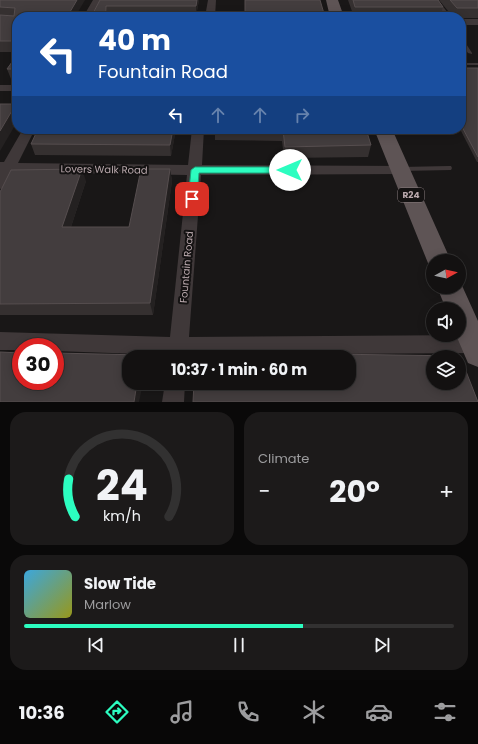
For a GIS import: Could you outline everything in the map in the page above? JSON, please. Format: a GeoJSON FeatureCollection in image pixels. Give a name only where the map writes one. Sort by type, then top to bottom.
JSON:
{"type":"FeatureCollection","features":[{"type":"Feature","properties":{"kind":"main road"},"geometry":{"type":"LineString","coordinates":[[332,0],[336,12]]}},
{"type":"Feature","properties":{"kind":"main road","name":"R24"},"geometry":{"type":"LineString","coordinates":[[385,134],[436,254]]}},
{"type":"Feature","properties":{"kind":"main road"},"geometry":{"type":"LineString","coordinates":[[453,294],[476,349]]}},
{"type":"Feature","properties":{"kind":"street"},"geometry":{"type":"LineString","coordinates":[[91,12],[97,0]]}},
{"type":"Feature","properties":{"kind":"street"},"geometry":{"type":"LineString","coordinates":[[211,12],[212,0]]}},
{"type":"Feature","properties":{"kind":"street"},"geometry":{"type":"LineString","coordinates":[[434,0],[442,12]]}},
{"type":"Feature","properties":{"kind":"street"},"geometry":{"type":"LineString","coordinates":[[466,22],[478,22]]}},
{"type":"Feature","properties":{"kind":"street"},"geometry":{"type":"LineString","coordinates":[[0,88],[12,88]]}},
{"type":"Feature","properties":{"kind":"street"},"geometry":{"type":"LineString","coordinates":[[0,184],[4,168],[25,134]]}},
{"type":"Feature","properties":{"kind":"street","name":"Fountain Road"},"geometry":{"type":"LineString","coordinates":[[178,350],[198,134]]}},
{"type":"Feature","properties":{"kind":"street","name":"Lovers Walk Road"},"geometry":{"type":"LineString","coordinates":[[4,168],[195,170],[400,169]]}},
{"type":"Feature","properties":{"kind":"street"},"geometry":{"type":"LineString","coordinates":[[0,341],[160,350]]}},
{"type":"Feature","properties":{"kind":"street"},"geometry":{"type":"LineString","coordinates":[[327,350],[476,349]]}},
{"type":"Feature","properties":{"kind":"street"},"geometry":{"type":"LineString","coordinates":[[173,402],[174,390]]}},
{"type":"Feature","properties":{"kind":"lane"},"geometry":{"type":"LineString","coordinates":[[466,47],[470,53]]}},
{"type":"Feature","properties":{"kind":"lane"},"geometry":{"type":"LineString","coordinates":[[466,64],[478,64]]}},
{"type":"Feature","properties":{"kind":"lane"},"geometry":{"type":"LineString","coordinates":[[400,169],[449,168]]}},
{"type":"Feature","properties":{"kind":"building"},"geometry":{"type":"Polygon","coordinates":[[[0,0],[77,0],[70,12],[14,12],[15,8],[0,7],[0,0]]]}},
{"type":"Feature","properties":{"kind":"building"},"geometry":{"type":"Polygon","coordinates":[[[100,0],[197,0],[196,6],[106,6],[106,12],[94,12],[100,0]]]}},
{"type":"Feature","properties":{"kind":"building"},"geometry":{"type":"Polygon","coordinates":[[[245,0],[320,0],[324,12],[245,12],[245,0]]]}},
{"type":"Feature","properties":{"kind":"building"},"geometry":{"type":"Polygon","coordinates":[[[353,0],[438,0],[443,7],[355,7],[353,0]]]}},
{"type":"Feature","properties":{"kind":"building"},"geometry":{"type":"Polygon","coordinates":[[[450,0],[478,0],[478,8],[457,8],[450,0]]]}},
{"type":"Feature","properties":{"kind":"building"},"geometry":{"type":"Polygon","coordinates":[[[0,15],[12,16],[12,41],[0,41],[0,15]]]}},
{"type":"Feature","properties":{"kind":"building"},"geometry":{"type":"Polygon","coordinates":[[[12,62],[12,69],[7,69],[12,62]]]}},
{"type":"Feature","properties":{"kind":"building"},"geometry":{"type":"Polygon","coordinates":[[[466,68],[478,68],[478,157],[466,134],[466,68]]]}},
{"type":"Feature","properties":{"kind":"building"},"geometry":{"type":"Polygon","coordinates":[[[0,104],[12,104],[12,111],[0,131],[0,104]]]}},
{"type":"Feature","properties":{"kind":"building"},"geometry":{"type":"Polygon","coordinates":[[[36,134],[172,134],[170,145],[31,144],[36,134]]]}},
{"type":"Feature","properties":{"kind":"building"},"geometry":{"type":"Polygon","coordinates":[[[283,134],[368,134],[371,145],[285,147],[283,134]]]}},
{"type":"Feature","properties":{"kind":"building"},"geometry":{"type":"Polygon","coordinates":[[[82,169],[62,227],[129,227],[141,169],[170,169],[150,303],[0,304],[0,192],[11,170],[82,169]]]}},
{"type":"Feature","properties":{"kind":"building"},"geometry":{"type":"Polygon","coordinates":[[[0,352],[12,353],[12,390],[64,390],[64,353],[122,355],[122,390],[136,390],[134,402],[0,402],[0,352]]]}},
{"type":"Feature","properties":{"kind":"building"},"geometry":{"type":"Polygon","coordinates":[[[356,354],[426,355],[426,390],[466,390],[466,371],[478,402],[193,402],[194,390],[356,390],[356,354]]]}},
{"type":"Feature","properties":{"kind":"route"},"geometry":{"type":"LineString","coordinates":[[192,199],[195,170],[290,170]]}}]}
